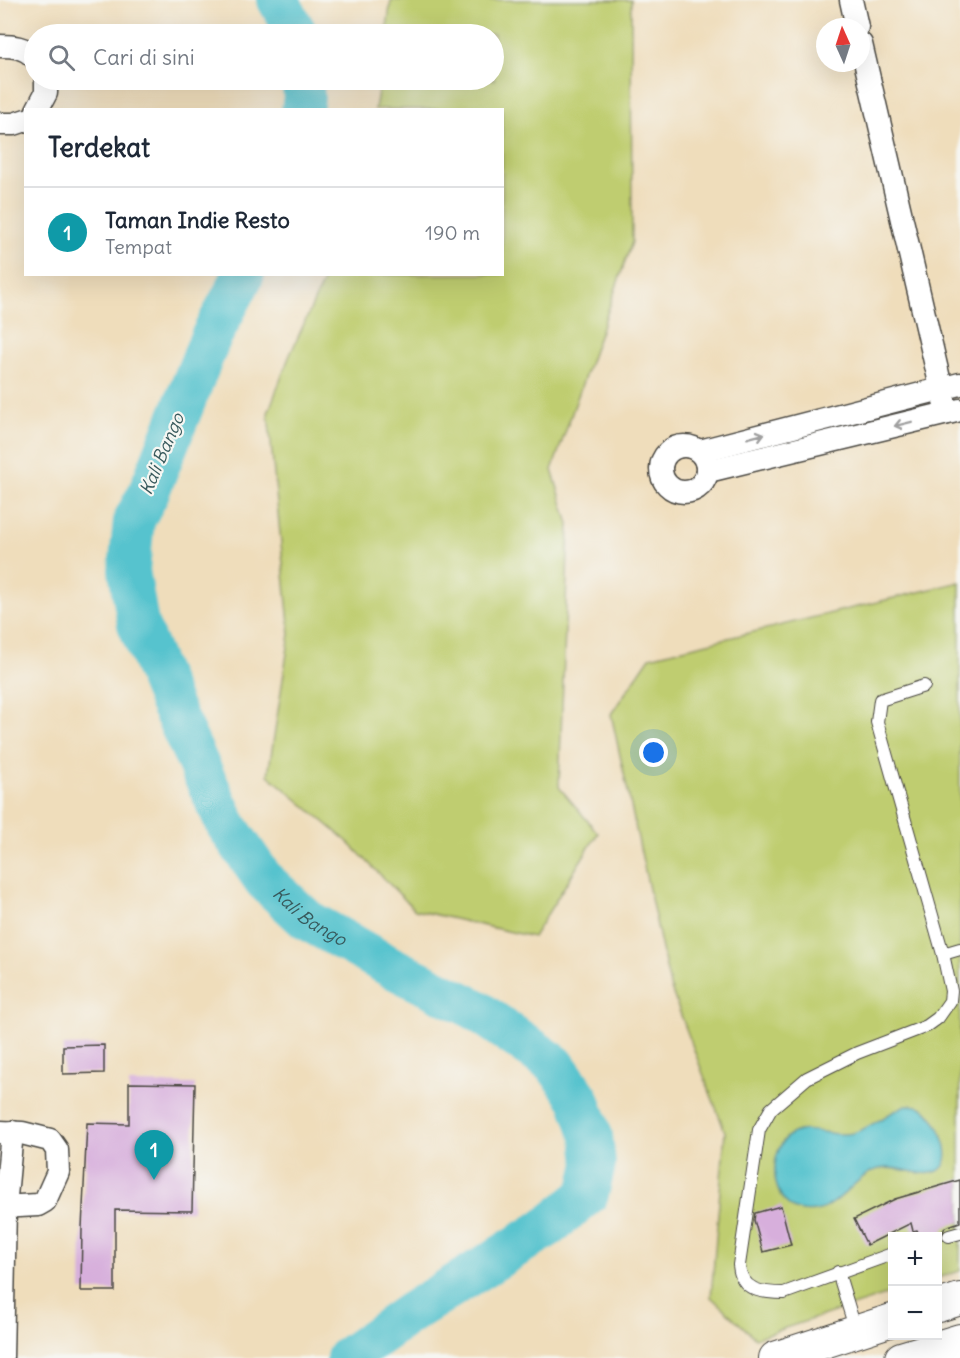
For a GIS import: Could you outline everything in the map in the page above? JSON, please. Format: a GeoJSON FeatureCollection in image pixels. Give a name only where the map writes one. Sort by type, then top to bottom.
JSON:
{"type":"FeatureCollection","features":[{"type":"Feature","properties":{"kind":"street"},"geometry":{"type":"LineString","coordinates":[[851,0],[855,18]]}},
{"type":"Feature","properties":{"kind":"street"},"geometry":{"type":"LineString","coordinates":[[0,46],[15,46],[24,50]]}},
{"type":"Feature","properties":{"kind":"street"},"geometry":{"type":"LineString","coordinates":[[868,72],[951,386],[953,411],[704,461],[951,386]]}},
{"type":"Feature","properties":{"kind":"street"},"geometry":{"type":"LineString","coordinates":[[38,108],[46,90]]}},
{"type":"Feature","properties":{"kind":"street"},"geometry":{"type":"LineString","coordinates":[[0,124],[14,124],[24,121]]}},
{"type":"Feature","properties":{"kind":"street"},"geometry":{"type":"LineString","coordinates":[[2,1207],[38,1205],[45,1201],[58,1172],[57,1150],[50,1140],[6,1132],[2,1207],[2,1358]]}},
{"type":"Feature","properties":{"kind":"street"},"geometry":{"type":"LineString","coordinates":[[942,1305],[960,1299]]}},
{"type":"Feature","properties":{"kind":"street"},"geometry":{"type":"LineString","coordinates":[[775,1358],[888,1321]]}},
{"type":"Feature","properties":{"kind":"street"},"geometry":{"type":"LineString","coordinates":[[901,1358],[960,1340]]}},
{"type":"Feature","properties":{"kind":"lane"},"geometry":{"type":"LineString","coordinates":[[888,1255],[784,1293],[765,1293],[749,1286],[740,1276],[739,1265],[759,1130],[771,1108],[807,1078],[857,1053],[927,1026],[938,1018],[950,1001],[951,991],[943,954],[877,722],[880,700],[924,686]]}},
{"type":"Feature","properties":{"kind":"lane"},"geometry":{"type":"LineString","coordinates":[[943,954],[960,949]]}},
{"type":"Feature","properties":{"kind":"lane"},"geometry":{"type":"LineString","coordinates":[[838,1272],[856,1331]]}},
{"type":"Feature","properties":{"kind":"green space"},"geometry":{"type":"Polygon","coordinates":[[[391,0],[631,0],[632,242],[552,470],[569,524],[559,787],[598,833],[533,937],[415,910],[348,842],[268,775],[290,634],[268,413],[289,357],[326,276],[504,276],[504,108],[375,108],[378,90],[504,90],[504,24],[387,24],[391,0]]]}},
{"type":"Feature","properties":{"kind":"green space"},"geometry":{"type":"Polygon","coordinates":[[[960,582],[960,1271],[942,1277],[942,1232],[888,1232],[888,1294],[755,1338],[711,1297],[725,1132],[670,986],[611,714],[650,657],[960,582]]]}},
{"type":"Feature","properties":{"kind":"water"},"geometry":{"type":"Polygon","coordinates":[[[906,1105],[923,1108],[929,1113],[944,1139],[946,1158],[944,1166],[938,1171],[925,1173],[894,1168],[879,1169],[870,1172],[832,1204],[815,1211],[802,1211],[784,1201],[776,1181],[775,1169],[776,1158],[786,1137],[803,1130],[833,1134],[853,1133],[906,1105]]]}},
{"type":"Feature","properties":{"kind":"building"},"geometry":{"type":"Polygon","coordinates":[[[104,1045],[104,1073],[63,1074],[63,1046],[104,1045]]]}},
{"type":"Feature","properties":{"kind":"building"},"geometry":{"type":"Polygon","coordinates":[[[129,1083],[195,1084],[192,1211],[115,1210],[115,1291],[81,1291],[87,1123],[129,1124],[129,1083]]]}},
{"type":"Feature","properties":{"kind":"building"},"geometry":{"type":"Polygon","coordinates":[[[960,1180],[960,1222],[945,1227],[942,1234],[913,1231],[911,1223],[893,1232],[888,1232],[888,1234],[867,1245],[854,1219],[895,1199],[960,1180]]]}},
{"type":"Feature","properties":{"kind":"building"},"geometry":{"type":"Polygon","coordinates":[[[781,1206],[791,1245],[763,1252],[754,1220],[755,1213],[781,1206]]]}},
{"type":"Feature","properties":{"kind":"waterway","name":"Kali Bango"},"geometry":{"type":"LineString","coordinates":[[278,0],[291,24]]}},
{"type":"Feature","properties":{"kind":"waterway","name":"Kali Bango"},"geometry":{"type":"LineString","coordinates":[[302,108],[303,90]]}},
{"type":"Feature","properties":{"kind":"waterway","name":"Kali Bango"},"geometry":{"type":"LineString","coordinates":[[243,276],[210,339],[148,494],[134,520],[129,570],[138,624],[171,705],[227,826],[264,880],[307,920],[391,967],[475,1009],[555,1065],[579,1099],[592,1136],[595,1164],[588,1194],[549,1226],[410,1313],[347,1358]]}},
{"type":"Feature","properties":{"kind":"place","name":"Taman Indie Resto"},"geometry":{"type":"Point","coordinates":[154,1180]}}]}
